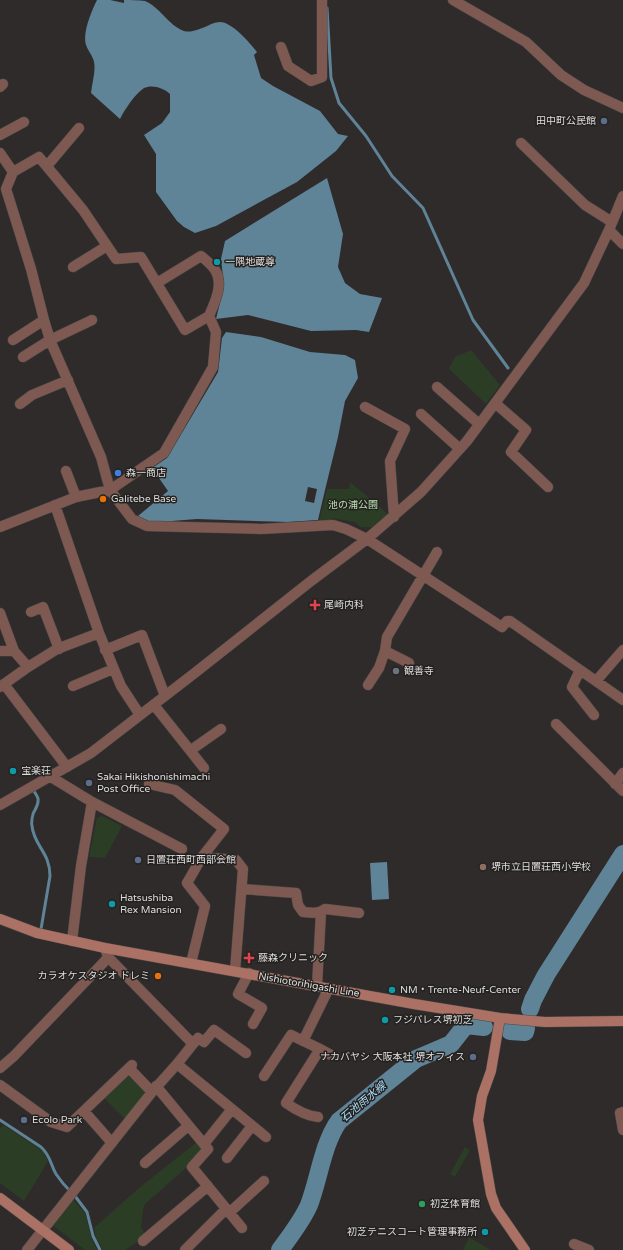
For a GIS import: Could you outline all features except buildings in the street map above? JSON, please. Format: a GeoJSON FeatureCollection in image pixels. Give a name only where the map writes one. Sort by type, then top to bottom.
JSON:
{"type":"FeatureCollection","features":[{"type":"Feature","properties":{"kind":"main road","name":"Nishiotorihigashi Line"},"geometry":{"type":"LineString","coordinates":[[0,919],[37,933],[72,941],[107,952],[191,963],[500,1018],[545,1022],[623,1021]]}},
{"type":"Feature","properties":{"kind":"main road"},"geometry":{"type":"LineString","coordinates":[[500,1018],[491,1071],[482,1096],[478,1120],[491,1194],[496,1208],[525,1250]]}},
{"type":"Feature","properties":{"kind":"main road"},"geometry":{"type":"LineString","coordinates":[[0,1198],[69,1250]]}},
{"type":"Feature","properties":{"kind":"street"},"geometry":{"type":"LineString","coordinates":[[281,47],[288,66],[311,82],[322,77],[322,0]]}},
{"type":"Feature","properties":{"kind":"street"},"geometry":{"type":"LineString","coordinates":[[453,0],[526,42],[561,75],[584,90],[623,108]]}},
{"type":"Feature","properties":{"kind":"street"},"geometry":{"type":"LineString","coordinates":[[0,135],[24,122]]}},
{"type":"Feature","properties":{"kind":"street"},"geometry":{"type":"LineString","coordinates":[[47,166],[80,128]]}},
{"type":"Feature","properties":{"kind":"street"},"geometry":{"type":"LineString","coordinates":[[521,144],[585,205],[610,226],[623,244]]}},
{"type":"Feature","properties":{"kind":"street"},"geometry":{"type":"LineString","coordinates":[[0,153],[13,172]]}},
{"type":"Feature","properties":{"kind":"street"},"geometry":{"type":"LineString","coordinates":[[157,283],[202,256],[215,270],[220,284],[215,303],[209,316],[185,330],[141,257],[116,260],[84,210],[39,157],[13,172],[3,192],[31,269],[50,340],[101,457],[110,490],[132,519],[147,526],[261,529],[333,525],[346,529],[367,540],[423,575],[502,627],[507,621],[510,621],[623,700]]}},
{"type":"Feature","properties":{"kind":"street"},"geometry":{"type":"LineString","coordinates":[[0,805],[91,753],[311,581],[367,540],[422,492],[460,449],[584,283],[623,196]]}},
{"type":"Feature","properties":{"kind":"street"},"geometry":{"type":"LineString","coordinates":[[73,267],[107,246]]}},
{"type":"Feature","properties":{"kind":"street"},"geometry":{"type":"LineString","coordinates":[[0,527],[76,497],[110,490],[164,452],[214,367],[216,332],[209,316]]}},
{"type":"Feature","properties":{"kind":"street"},"geometry":{"type":"LineString","coordinates":[[13,340],[44,320]]}},
{"type":"Feature","properties":{"kind":"street"},"geometry":{"type":"LineString","coordinates":[[23,357],[50,340],[92,320]]}},
{"type":"Feature","properties":{"kind":"street"},"geometry":{"type":"LineString","coordinates":[[20,404],[32,395],[68,380]]}},
{"type":"Feature","properties":{"kind":"street"},"geometry":{"type":"LineString","coordinates":[[437,386],[479,424]]}},
{"type":"Feature","properties":{"kind":"street"},"geometry":{"type":"LineString","coordinates":[[495,403],[526,430],[511,452],[548,486]]}},
{"type":"Feature","properties":{"kind":"street"},"geometry":{"type":"LineString","coordinates":[[365,407],[405,429],[390,461],[394,517]]}},
{"type":"Feature","properties":{"kind":"street"},"geometry":{"type":"LineString","coordinates":[[421,414],[460,449]]}},
{"type":"Feature","properties":{"kind":"street"},"geometry":{"type":"LineString","coordinates":[[66,470],[76,497]]}},
{"type":"Feature","properties":{"kind":"street"},"geometry":{"type":"LineString","coordinates":[[55,505],[105,650],[120,686],[140,715]]}},
{"type":"Feature","properties":{"kind":"street"},"geometry":{"type":"LineString","coordinates":[[368,685],[379,668],[385,651],[387,637],[437,552]]}},
{"type":"Feature","properties":{"kind":"street"},"geometry":{"type":"LineString","coordinates":[[31,612],[43,607],[59,649]]}},
{"type":"Feature","properties":{"kind":"street"},"geometry":{"type":"LineString","coordinates":[[0,613],[14,651],[28,667]]}},
{"type":"Feature","properties":{"kind":"street"},"geometry":{"type":"LineString","coordinates":[[67,767],[2,686],[28,667],[59,649],[99,633]]}},
{"type":"Feature","properties":{"kind":"street"},"geometry":{"type":"LineString","coordinates":[[105,650],[142,636],[165,696]]}},
{"type":"Feature","properties":{"kind":"street"},"geometry":{"type":"LineString","coordinates":[[596,681],[623,650]]}},
{"type":"Feature","properties":{"kind":"street"},"geometry":{"type":"LineString","coordinates":[[0,651],[14,651]]}},
{"type":"Feature","properties":{"kind":"street"},"geometry":{"type":"LineString","coordinates":[[385,651],[409,663]]}},
{"type":"Feature","properties":{"kind":"street"},"geometry":{"type":"LineString","coordinates":[[73,686],[113,669]]}},
{"type":"Feature","properties":{"kind":"street"},"geometry":{"type":"LineString","coordinates":[[580,670],[572,687],[594,715]]}},
{"type":"Feature","properties":{"kind":"street"},"geometry":{"type":"LineString","coordinates":[[154,705],[204,768]]}},
{"type":"Feature","properties":{"kind":"street"},"geometry":{"type":"LineString","coordinates":[[556,724],[623,791]]}},
{"type":"Feature","properties":{"kind":"street"},"geometry":{"type":"LineString","coordinates":[[190,750],[221,729]]}},
{"type":"Feature","properties":{"kind":"street"},"geometry":{"type":"LineString","coordinates":[[615,784],[623,773]]}},
{"type":"Feature","properties":{"kind":"street"},"geometry":{"type":"LineString","coordinates":[[51,777],[92,802],[182,848]]}},
{"type":"Feature","properties":{"kind":"street"},"geometry":{"type":"LineString","coordinates":[[149,784],[175,790],[224,829],[202,857],[187,883],[205,906],[191,963]]}},
{"type":"Feature","properties":{"kind":"street"},"geometry":{"type":"LineString","coordinates":[[72,941],[81,866],[92,802]]}},
{"type":"Feature","properties":{"kind":"street"},"geometry":{"type":"LineString","coordinates":[[202,857],[236,860],[243,869],[235,971]]}},
{"type":"Feature","properties":{"kind":"street"},"geometry":{"type":"LineString","coordinates":[[242,889],[296,893],[298,905],[303,912],[314,913],[321,912],[325,909],[359,913]]}},
{"type":"Feature","properties":{"kind":"street"},"geometry":{"type":"LineString","coordinates":[[317,986],[321,912]]}},
{"type":"Feature","properties":{"kind":"street"},"geometry":{"type":"LineString","coordinates":[[0,1068],[14,1056],[107,952],[193,1044]]}},
{"type":"Feature","properties":{"kind":"street"},"geometry":{"type":"LineString","coordinates":[[249,973],[238,994],[262,1008],[253,1024]]}},
{"type":"Feature","properties":{"kind":"street"},"geometry":{"type":"LineString","coordinates":[[303,1041],[329,988]]}},
{"type":"Feature","properties":{"kind":"street"},"geometry":{"type":"LineString","coordinates":[[27,1250],[154,1089],[198,1038],[204,1042],[214,1030],[239,1045],[246,1052]]}},
{"type":"Feature","properties":{"kind":"street"},"geometry":{"type":"LineString","coordinates":[[264,1076],[291,1035],[331,1055]]}},
{"type":"Feature","properties":{"kind":"street"},"geometry":{"type":"LineString","coordinates":[[318,1117],[298,1111],[286,1103],[320,1050]]}},
{"type":"Feature","properties":{"kind":"street"},"geometry":{"type":"LineString","coordinates":[[177,1064],[266,1137]]}},
{"type":"Feature","properties":{"kind":"street"},"geometry":{"type":"LineString","coordinates":[[0,1086],[52,1122],[67,1127],[131,1067],[154,1089],[208,1149],[192,1166],[242,1228]]}},
{"type":"Feature","properties":{"kind":"street"},"geometry":{"type":"LineString","coordinates":[[204,1144],[232,1109]]}},
{"type":"Feature","properties":{"kind":"street"},"geometry":{"type":"LineString","coordinates":[[84,1111],[112,1143]]}},
{"type":"Feature","properties":{"kind":"street"},"geometry":{"type":"LineString","coordinates":[[623,1112],[620,1113],[623,1130]]}},
{"type":"Feature","properties":{"kind":"street"},"geometry":{"type":"LineString","coordinates":[[145,1163],[188,1126]]}},
{"type":"Feature","properties":{"kind":"street"},"geometry":{"type":"LineString","coordinates":[[227,1158],[252,1126]]}},
{"type":"Feature","properties":{"kind":"street"},"geometry":{"type":"LineString","coordinates":[[185,1250],[264,1181]]}},
{"type":"Feature","properties":{"kind":"street"},"geometry":{"type":"LineString","coordinates":[[143,1241],[208,1186]]}},
{"type":"Feature","properties":{"kind":"street"},"geometry":{"type":"LineString","coordinates":[[574,1244],[589,1250]]}},
{"type":"Feature","properties":{"kind":"green space"},"geometry":{"type":"Polygon","coordinates":[[[471,350],[500,385],[486,404],[449,369],[455,357],[471,350]]]}},
{"type":"Feature","properties":{"kind":"green space","name":"池の浦公園"},"geometry":{"type":"Polygon","coordinates":[[[350,482],[388,514],[372,527],[361,527],[355,522],[332,518],[331,521],[319,522],[327,489],[349,489],[350,482]]]}},
{"type":"Feature","properties":{"kind":"green space"},"geometry":{"type":"Polygon","coordinates":[[[102,816],[122,826],[105,858],[89,857],[97,818],[102,816]]]}},
{"type":"Feature","properties":{"kind":"green space"},"geometry":{"type":"Polygon","coordinates":[[[127,1076],[131,1076],[145,1091],[145,1095],[125,1119],[104,1098],[127,1076]]]}},
{"type":"Feature","properties":{"kind":"green space"},"geometry":{"type":"Polygon","coordinates":[[[3,1125],[44,1152],[48,1161],[24,1201],[0,1183],[0,1129],[3,1125]]]}},
{"type":"Feature","properties":{"kind":"green space"},"geometry":{"type":"Polygon","coordinates":[[[197,1142],[201,1146],[202,1151],[186,1168],[145,1204],[141,1227],[145,1235],[125,1250],[103,1250],[96,1238],[94,1228],[140,1187],[197,1142]]]}},
{"type":"Feature","properties":{"kind":"green space"},"geometry":{"type":"Polygon","coordinates":[[[465,1147],[470,1150],[455,1177],[450,1174],[465,1147]]]}},
{"type":"Feature","properties":{"kind":"green space"},"geometry":{"type":"Polygon","coordinates":[[[71,1197],[85,1213],[91,1237],[97,1250],[85,1250],[51,1224],[71,1197]]]}},
{"type":"Feature","properties":{"kind":"green space"},"geometry":{"type":"Polygon","coordinates":[[[470,1238],[491,1250],[463,1250],[470,1238]]]}},
{"type":"Feature","properties":{"kind":"water"},"geometry":{"type":"Polygon","coordinates":[[[97,0],[110,0],[124,3],[124,0],[145,1],[155,7],[173,25],[184,31],[190,32],[218,22],[230,25],[257,52],[254,55],[261,78],[320,111],[338,134],[348,136],[336,151],[297,182],[216,226],[195,233],[177,221],[156,192],[156,154],[144,135],[162,123],[170,112],[170,94],[158,87],[151,86],[144,88],[130,102],[120,119],[91,93],[94,62],[86,45],[85,34],[97,0]]]}},
{"type":"Feature","properties":{"kind":"water"},"geometry":{"type":"Polygon","coordinates":[[[327,178],[343,234],[338,267],[345,283],[360,294],[382,298],[369,332],[356,330],[311,331],[248,315],[216,319],[224,286],[221,259],[225,241],[327,178]]]}},
{"type":"Feature","properties":{"kind":"water"},"geometry":{"type":"Polygon","coordinates":[[[226,332],[261,337],[310,352],[345,355],[355,360],[358,378],[345,401],[318,520],[288,522],[197,519],[147,523],[138,516],[168,491],[152,468],[167,458],[218,372],[222,338],[226,332]],[[308,487],[305,501],[314,503],[317,489],[308,487]]]}},
{"type":"Feature","properties":{"kind":"water"},"geometry":{"type":"Polygon","coordinates":[[[387,862],[389,899],[372,900],[370,863],[387,862]]]}},
{"type":"Feature","properties":{"kind":"waterway"},"geometry":{"type":"LineString","coordinates":[[327,8],[331,78],[339,103],[366,136],[392,176],[423,208],[473,320],[508,368]]}},
{"type":"Feature","properties":{"kind":"waterway"},"geometry":{"type":"LineString","coordinates":[[34,791],[38,797],[38,801],[32,820],[33,833],[45,855],[50,876],[41,929]]}},
{"type":"Feature","properties":{"kind":"waterway","name":"石池雨水線"},"geometry":{"type":"LineString","coordinates":[[530,1009],[546,975],[623,854]]}},
{"type":"Feature","properties":{"kind":"waterway","name":"石池雨水線"},"geometry":{"type":"LineString","coordinates":[[280,1250],[299,1223],[309,1205],[325,1150],[339,1121],[416,1059],[451,1044],[466,1025],[484,1027]]}},
{"type":"Feature","properties":{"kind":"waterway","name":"石池雨水線"},"geometry":{"type":"LineString","coordinates":[[510,1031],[525,1032],[526,1028]]}},
{"type":"Feature","properties":{"kind":"waterway"},"geometry":{"type":"LineString","coordinates":[[0,1120],[44,1150],[49,1157],[56,1174],[70,1191]]}},
{"type":"Feature","properties":{"kind":"waterway"},"geometry":{"type":"LineString","coordinates":[[75,1196],[87,1212],[93,1236],[100,1250]]}},
{"type":"Feature","properties":{"kind":"place","name":"田中町公民館"},"geometry":{"type":"Point","coordinates":[604,121]}},
{"type":"Feature","properties":{"kind":"place","name":"一隅地蔵尊"},"geometry":{"type":"Point","coordinates":[217,262]}},
{"type":"Feature","properties":{"kind":"place","name":"森一商店"},"geometry":{"type":"Point","coordinates":[118,473]}},
{"type":"Feature","properties":{"kind":"place","name":"Galitebe Base"},"geometry":{"type":"Point","coordinates":[103,499]}},
{"type":"Feature","properties":{"kind":"place","name":"尾崎内科"},"geometry":{"type":"Point","coordinates":[315,605]}},
{"type":"Feature","properties":{"kind":"place","name":"観善寺"},"geometry":{"type":"Point","coordinates":[396,671]}},
{"type":"Feature","properties":{"kind":"place","name":"宝楽荘"},"geometry":{"type":"Point","coordinates":[13,771]}},
{"type":"Feature","properties":{"kind":"place","name":"Sakai Hikishonishimachi Post Office"},"geometry":{"type":"Point","coordinates":[89,783]}},
{"type":"Feature","properties":{"kind":"place","name":"日置荘西町西部会館"},"geometry":{"type":"Point","coordinates":[138,860]}},
{"type":"Feature","properties":{"kind":"place","name":"堺市立日置荘西小学校"},"geometry":{"type":"Point","coordinates":[483,867]}},
{"type":"Feature","properties":{"kind":"place","name":"Hatsushiba Rex Mansion"},"geometry":{"type":"Point","coordinates":[112,904]}},
{"type":"Feature","properties":{"kind":"place","name":"藤森クリニック"},"geometry":{"type":"Point","coordinates":[249,958]}},
{"type":"Feature","properties":{"kind":"place","name":"カラオケスタジオ ドレミ"},"geometry":{"type":"Point","coordinates":[158,976]}},
{"type":"Feature","properties":{"kind":"place","name":"NM・Trente-Neuf-Center"},"geometry":{"type":"Point","coordinates":[392,990]}},
{"type":"Feature","properties":{"kind":"place","name":"フジパレス堺初芝"},"geometry":{"type":"Point","coordinates":[385,1020]}},
{"type":"Feature","properties":{"kind":"place","name":"ナカバヤシ 大阪本社 堺オフィス"},"geometry":{"type":"Point","coordinates":[473,1057]}},
{"type":"Feature","properties":{"kind":"place","name":"Ecolo Park"},"geometry":{"type":"Point","coordinates":[24,1120]}},
{"type":"Feature","properties":{"kind":"place","name":"初芝体育館"},"geometry":{"type":"Point","coordinates":[422,1204]}},
{"type":"Feature","properties":{"kind":"place","name":"初芝テニスコート管理事務所"},"geometry":{"type":"Point","coordinates":[485,1232]}}]}
